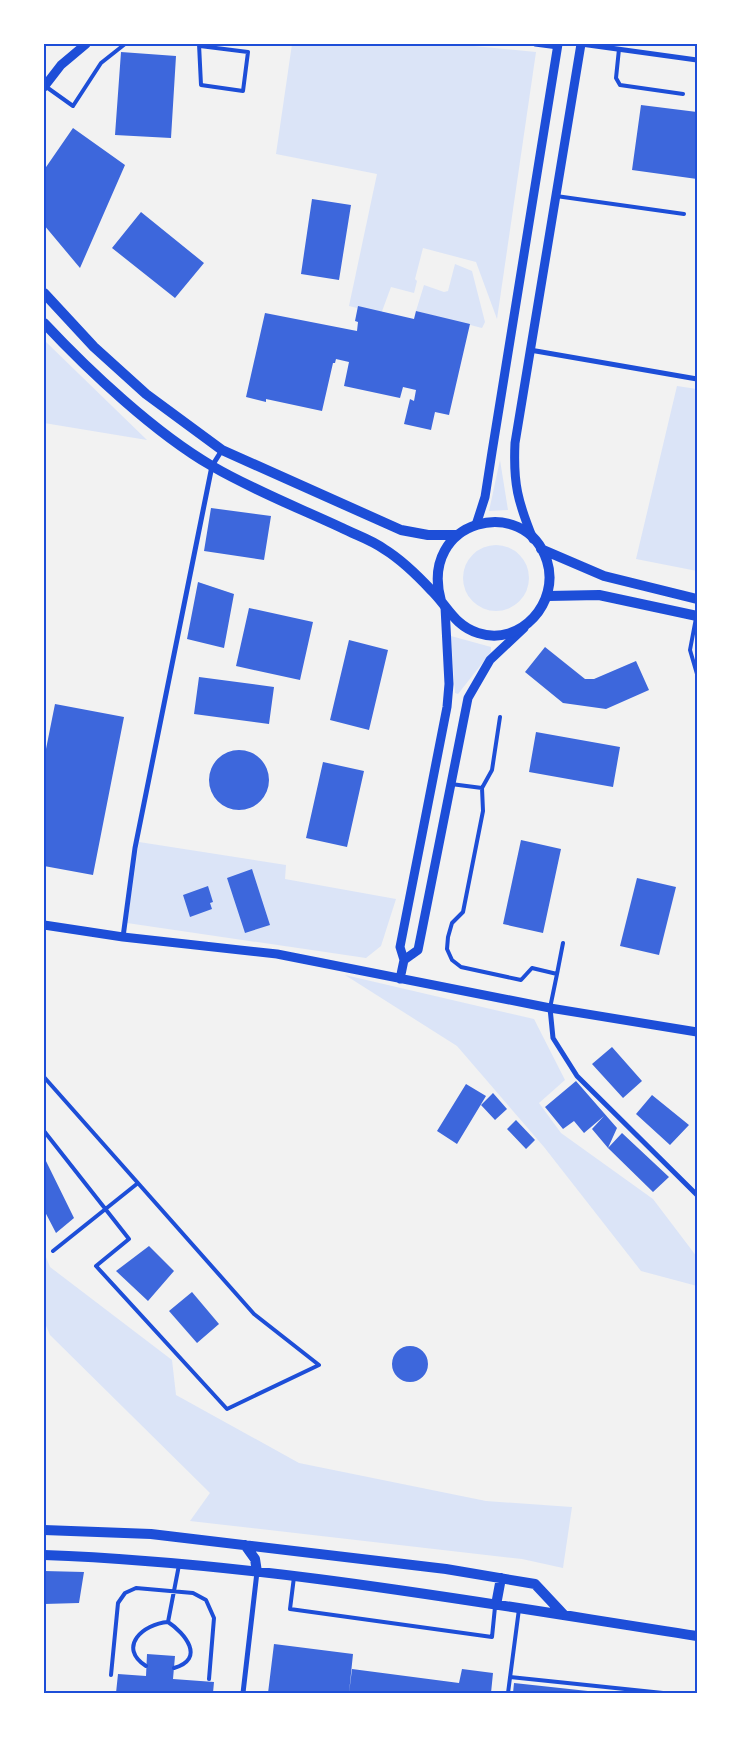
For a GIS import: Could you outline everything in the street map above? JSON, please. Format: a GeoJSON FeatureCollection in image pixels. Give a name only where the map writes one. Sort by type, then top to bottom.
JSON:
{"type":"FeatureCollection","features":[{"type":"Feature","properties":{"kind":"main road"},"geometry":{"type":"LineString","coordinates":[[44,293],[94,347],[146,394],[222,450],[401,530],[428,535],[457,535]]}},
{"type":"Feature","properties":{"kind":"main road"},"geometry":{"type":"LineString","coordinates":[[44,323],[99,377],[160,430],[212,466],[384,548],[412,571],[443,604]]}},
{"type":"Feature","properties":{"kind":"main road"},"geometry":{"type":"LineString","coordinates":[[490,522],[506,523],[520,528],[534,539],[542,549],[550,572],[548,596],[537,616],[514,632],[496,636],[479,634],[463,627],[450,616],[437,588],[439,561],[445,549],[457,535],[476,525],[490,522]]}},
{"type":"Feature","properties":{"kind":"main road"},"geometry":{"type":"LineString","coordinates":[[542,549],[604,576],[697,598]]}},
{"type":"Feature","properties":{"kind":"main road"},"geometry":{"type":"LineString","coordinates":[[548,596],[599,594],[697,616]]}},
{"type":"Feature","properties":{"kind":"main road"},"geometry":{"type":"LineString","coordinates":[[44,1530],[151,1534],[446,1569],[535,1584],[564,1616]]}},
{"type":"Feature","properties":{"kind":"main road"},"geometry":{"type":"LineString","coordinates":[[245,1545],[255,1559],[257,1572]]}},
{"type":"Feature","properties":{"kind":"main road"},"geometry":{"type":"LineString","coordinates":[[44,1555],[179,1563],[257,1572],[496,1605],[697,1636]]}},
{"type":"Feature","properties":{"kind":"main road"},"geometry":{"type":"LineString","coordinates":[[496,1605],[500,1578]]}},
{"type":"Feature","properties":{"kind":"street"},"geometry":{"type":"LineString","coordinates":[[44,87],[61,65],[86,44]]}},
{"type":"Feature","properties":{"kind":"street"},"geometry":{"type":"LineString","coordinates":[[476,525],[485,497],[558,45],[536,44]]}},
{"type":"Feature","properties":{"kind":"street"},"geometry":{"type":"LineString","coordinates":[[534,539],[517,499],[514,464],[515,444],[581,44],[697,60]]}},
{"type":"Feature","properties":{"kind":"street"},"geometry":{"type":"LineString","coordinates":[[530,350],[697,379]]}},
{"type":"Feature","properties":{"kind":"street"},"geometry":{"type":"LineString","coordinates":[[123,937],[135,848],[212,466],[222,450]]}},
{"type":"Feature","properties":{"kind":"street"},"geometry":{"type":"LineString","coordinates":[[400,979],[404,960],[400,947],[450,684],[443,604]]}},
{"type":"Feature","properties":{"kind":"street"},"geometry":{"type":"LineString","coordinates":[[404,960],[418,950],[468,698],[490,660],[528,624]]}},
{"type":"Feature","properties":{"kind":"street"},"geometry":{"type":"LineString","coordinates":[[44,925],[123,937],[277,954],[550,1008],[697,1032]]}},
{"type":"Feature","properties":{"kind":"street"},"geometry":{"type":"LineString","coordinates":[[550,1008],[553,1038],[577,1076],[697,1195]]}},
{"type":"Feature","properties":{"kind":"street"},"geometry":{"type":"LineString","coordinates":[[243,1693],[257,1572]]}},
{"type":"Feature","properties":{"kind":"lane"},"geometry":{"type":"LineString","coordinates":[[44,87],[73,106],[101,64],[125,44]]}},
{"type":"Feature","properties":{"kind":"lane"},"geometry":{"type":"LineString","coordinates":[[199,45],[248,52],[243,91],[201,85],[199,45]]}},
{"type":"Feature","properties":{"kind":"lane"},"geometry":{"type":"LineString","coordinates":[[619,49],[616,78],[620,85],[683,94]]}},
{"type":"Feature","properties":{"kind":"lane"},"geometry":{"type":"LineString","coordinates":[[556,196],[684,214]]}},
{"type":"Feature","properties":{"kind":"lane"},"geometry":{"type":"LineString","coordinates":[[697,616],[690,650],[697,674]]}},
{"type":"Feature","properties":{"kind":"lane"},"geometry":{"type":"LineString","coordinates":[[500,717],[492,770],[482,788],[483,811],[463,912],[452,923],[448,937],[449,955],[461,967],[521,980],[532,968],[557,974]]}},
{"type":"Feature","properties":{"kind":"lane"},"geometry":{"type":"LineString","coordinates":[[451,784],[482,788]]}},
{"type":"Feature","properties":{"kind":"lane"},"geometry":{"type":"LineString","coordinates":[[550,1008],[563,942]]}},
{"type":"Feature","properties":{"kind":"lane"},"geometry":{"type":"LineString","coordinates":[[44,1077],[254,1314],[319,1365],[227,1410],[96,1266],[129,1239],[107,1208],[44,1131]]}},
{"type":"Feature","properties":{"kind":"lane"},"geometry":{"type":"LineString","coordinates":[[53,1251],[138,1183]]}},
{"type":"Feature","properties":{"kind":"lane"},"geometry":{"type":"LineString","coordinates":[[168,1622],[179,1563]]}},
{"type":"Feature","properties":{"kind":"lane"},"geometry":{"type":"LineString","coordinates":[[294,1577],[290,1609],[492,1637],[496,1605]]}},
{"type":"Feature","properties":{"kind":"lane"},"geometry":{"type":"LineString","coordinates":[[111,1675],[117,1609],[120,1597],[125,1592],[136,1588],[174,1591],[200,1596],[206,1600],[213,1612],[209,1679]]}},
{"type":"Feature","properties":{"kind":"lane"},"geometry":{"type":"LineString","coordinates":[[508,1693],[519,1609]]}},
{"type":"Feature","properties":{"kind":"lane"},"geometry":{"type":"LineString","coordinates":[[146,1666],[138,1661],[134,1653],[134,1642],[138,1634],[153,1624],[168,1622],[182,1631],[191,1649],[189,1658],[182,1666],[174,1668]]}},
{"type":"Feature","properties":{"kind":"lane"},"geometry":{"type":"LineString","coordinates":[[510,1677],[663,1693]]}},
{"type":"Feature","properties":{"kind":"shaded area"},"geometry":{"type":"Polygon","coordinates":[[[292,44],[453,44],[536,52],[497,319],[476,262],[423,248],[415,279],[417,281],[414,293],[391,287],[381,314],[349,306],[377,174],[276,154],[292,44]]]}},
{"type":"Feature","properties":{"kind":"shaded area"},"geometry":{"type":"Polygon","coordinates":[[[455,264],[472,271],[485,322],[482,328],[416,311],[424,285],[444,292],[448,291],[455,264]]]}},
{"type":"Feature","properties":{"kind":"shaded area"},"geometry":{"type":"Polygon","coordinates":[[[44,340],[147,440],[44,423],[44,340]]]}},
{"type":"Feature","properties":{"kind":"shaded area"},"geometry":{"type":"Polygon","coordinates":[[[677,386],[697,389],[697,571],[636,559],[677,386]]]}},
{"type":"Feature","properties":{"kind":"shaded area"},"geometry":{"type":"Polygon","coordinates":[[[500,460],[508,510],[489,511],[500,460]]]}},
{"type":"Feature","properties":{"kind":"shaded area"},"geometry":{"type":"Polygon","coordinates":[[[496,545],[508,548],[519,555],[526,566],[529,578],[526,590],[519,601],[508,608],[496,611],[484,608],[473,601],[466,590],[463,578],[466,566],[473,555],[484,548],[496,545]]]}},
{"type":"Feature","properties":{"kind":"shaded area"},"geometry":{"type":"Polygon","coordinates":[[[451,636],[491,647],[491,652],[458,694],[455,693],[451,636]]]}},
{"type":"Feature","properties":{"kind":"shaded area"},"geometry":{"type":"Polygon","coordinates":[[[139,842],[286,865],[285,879],[396,899],[381,946],[366,958],[127,923],[139,842]]]}},
{"type":"Feature","properties":{"kind":"shaded area"},"geometry":{"type":"Polygon","coordinates":[[[345,975],[534,1019],[565,1080],[539,1103],[561,1133],[653,1199],[697,1257],[697,1286],[641,1271],[544,1147],[457,1046],[345,975]]]}},
{"type":"Feature","properties":{"kind":"shaded area"},"geometry":{"type":"Polygon","coordinates":[[[44,1252],[50,1267],[172,1360],[176,1395],[299,1463],[486,1501],[572,1507],[563,1568],[522,1559],[190,1521],[210,1493],[50,1335],[44,1321],[44,1252]]]}},
{"type":"Feature","properties":{"kind":"building"},"geometry":{"type":"Polygon","coordinates":[[[121,52],[176,56],[171,138],[115,135],[121,52]]]}},
{"type":"Feature","properties":{"kind":"building"},"geometry":{"type":"Polygon","coordinates":[[[641,105],[697,112],[697,179],[632,170],[641,105]]]}},
{"type":"Feature","properties":{"kind":"building"},"geometry":{"type":"Polygon","coordinates":[[[73,128],[125,165],[80,268],[44,225],[44,170],[73,128]]]}},
{"type":"Feature","properties":{"kind":"building"},"geometry":{"type":"Polygon","coordinates":[[[312,199],[351,205],[339,280],[301,274],[312,199]]]}},
{"type":"Feature","properties":{"kind":"building"},"geometry":{"type":"Polygon","coordinates":[[[141,212],[204,263],[175,298],[112,248],[141,212]]]}},
{"type":"Feature","properties":{"kind":"building"},"geometry":{"type":"Polygon","coordinates":[[[358,306],[414,319],[416,311],[470,324],[449,415],[435,412],[431,430],[404,424],[410,399],[414,401],[416,390],[403,387],[400,398],[344,386],[349,362],[336,359],[335,363],[333,363],[322,411],[266,399],[266,402],[246,397],[265,313],[357,331],[358,322],[355,321],[358,306]]]}},
{"type":"Feature","properties":{"kind":"building"},"geometry":{"type":"Polygon","coordinates":[[[211,508],[271,516],[264,560],[204,551],[211,508]]]}},
{"type":"Feature","properties":{"kind":"building"},"geometry":{"type":"Polygon","coordinates":[[[198,582],[234,594],[224,648],[187,639],[198,582]]]}},
{"type":"Feature","properties":{"kind":"building"},"geometry":{"type":"Polygon","coordinates":[[[249,608],[313,622],[300,680],[236,666],[249,608]]]}},
{"type":"Feature","properties":{"kind":"building"},"geometry":{"type":"Polygon","coordinates":[[[349,640],[388,650],[369,730],[330,720],[349,640]]]}},
{"type":"Feature","properties":{"kind":"building"},"geometry":{"type":"Polygon","coordinates":[[[545,647],[585,679],[594,679],[636,661],[649,690],[606,709],[563,703],[525,672],[545,647]]]}},
{"type":"Feature","properties":{"kind":"building"},"geometry":{"type":"Polygon","coordinates":[[[199,677],[274,687],[269,724],[194,714],[199,677]]]}},
{"type":"Feature","properties":{"kind":"building"},"geometry":{"type":"Polygon","coordinates":[[[55,704],[124,717],[93,875],[44,866],[44,759],[55,704]]]}},
{"type":"Feature","properties":{"kind":"building"},"geometry":{"type":"Polygon","coordinates":[[[536,732],[620,747],[613,787],[529,772],[536,732]]]}},
{"type":"Feature","properties":{"kind":"building"},"geometry":{"type":"Polygon","coordinates":[[[233,750],[245,750],[256,755],[264,763],[269,774],[267,792],[256,805],[245,810],[233,810],[222,805],[214,797],[209,786],[209,774],[214,763],[222,755],[233,750]]]}},
{"type":"Feature","properties":{"kind":"building"},"geometry":{"type":"Polygon","coordinates":[[[323,762],[364,771],[347,847],[306,838],[323,762]]]}},
{"type":"Feature","properties":{"kind":"building"},"geometry":{"type":"Polygon","coordinates":[[[521,840],[561,849],[543,933],[503,924],[521,840]]]}},
{"type":"Feature","properties":{"kind":"building"},"geometry":{"type":"Polygon","coordinates":[[[252,869],[270,925],[245,933],[227,878],[252,869]]]}},
{"type":"Feature","properties":{"kind":"building"},"geometry":{"type":"Polygon","coordinates":[[[637,878],[676,887],[659,955],[620,946],[637,878]]]}},
{"type":"Feature","properties":{"kind":"building"},"geometry":{"type":"Polygon","coordinates":[[[208,886],[213,902],[210,903],[212,909],[190,917],[183,895],[208,886]]]}},
{"type":"Feature","properties":{"kind":"building"},"geometry":{"type":"Polygon","coordinates":[[[612,1047],[642,1081],[623,1098],[592,1064],[612,1047]]]}},
{"type":"Feature","properties":{"kind":"building"},"geometry":{"type":"Polygon","coordinates":[[[576,1081],[617,1128],[608,1148],[592,1129],[604,1116],[584,1133],[574,1121],[563,1129],[545,1107],[576,1081]]]}},
{"type":"Feature","properties":{"kind":"building"},"geometry":{"type":"Polygon","coordinates":[[[466,1084],[486,1096],[457,1144],[437,1131],[466,1084]]]}},
{"type":"Feature","properties":{"kind":"building"},"geometry":{"type":"Polygon","coordinates":[[[493,1093],[507,1109],[495,1120],[481,1105],[493,1093]]]}},
{"type":"Feature","properties":{"kind":"building"},"geometry":{"type":"Polygon","coordinates":[[[652,1095],[689,1125],[670,1145],[636,1114],[652,1095]]]}},
{"type":"Feature","properties":{"kind":"building"},"geometry":{"type":"Polygon","coordinates":[[[516,1120],[535,1140],[526,1149],[507,1129],[516,1120]]]}},
{"type":"Feature","properties":{"kind":"building"},"geometry":{"type":"Polygon","coordinates":[[[622,1133],[669,1177],[653,1192],[608,1148],[622,1133]]]}},
{"type":"Feature","properties":{"kind":"building"},"geometry":{"type":"Polygon","coordinates":[[[44,1157],[74,1218],[56,1233],[44,1210],[44,1157]]]}},
{"type":"Feature","properties":{"kind":"building"},"geometry":{"type":"Polygon","coordinates":[[[149,1246],[174,1271],[148,1301],[116,1271],[149,1246]]]}},
{"type":"Feature","properties":{"kind":"building"},"geometry":{"type":"Polygon","coordinates":[[[192,1292],[219,1324],[197,1343],[169,1311],[192,1292]]]}},
{"type":"Feature","properties":{"kind":"building"},"geometry":{"type":"Polygon","coordinates":[[[410,1346],[417,1347],[423,1351],[427,1357],[427,1371],[423,1377],[417,1381],[410,1382],[403,1381],[397,1377],[393,1371],[392,1364],[393,1357],[397,1351],[403,1347],[410,1346]]]}},
{"type":"Feature","properties":{"kind":"building"},"geometry":{"type":"Polygon","coordinates":[[[44,1571],[84,1572],[79,1603],[44,1604],[44,1571]]]}},
{"type":"Feature","properties":{"kind":"building"},"geometry":{"type":"Polygon","coordinates":[[[274,1644],[353,1654],[349,1693],[268,1693],[274,1644]]]}},
{"type":"Feature","properties":{"kind":"building"},"geometry":{"type":"Polygon","coordinates":[[[147,1654],[175,1656],[173,1679],[214,1682],[213,1693],[116,1693],[118,1674],[146,1676],[147,1654]]]}},
{"type":"Feature","properties":{"kind":"building"},"geometry":{"type":"Polygon","coordinates":[[[352,1669],[459,1683],[462,1669],[493,1673],[491,1693],[349,1693],[352,1669]]]}},
{"type":"Feature","properties":{"kind":"building"},"geometry":{"type":"Polygon","coordinates":[[[514,1683],[597,1692],[597,1693],[513,1693],[514,1683]]]}}]}
